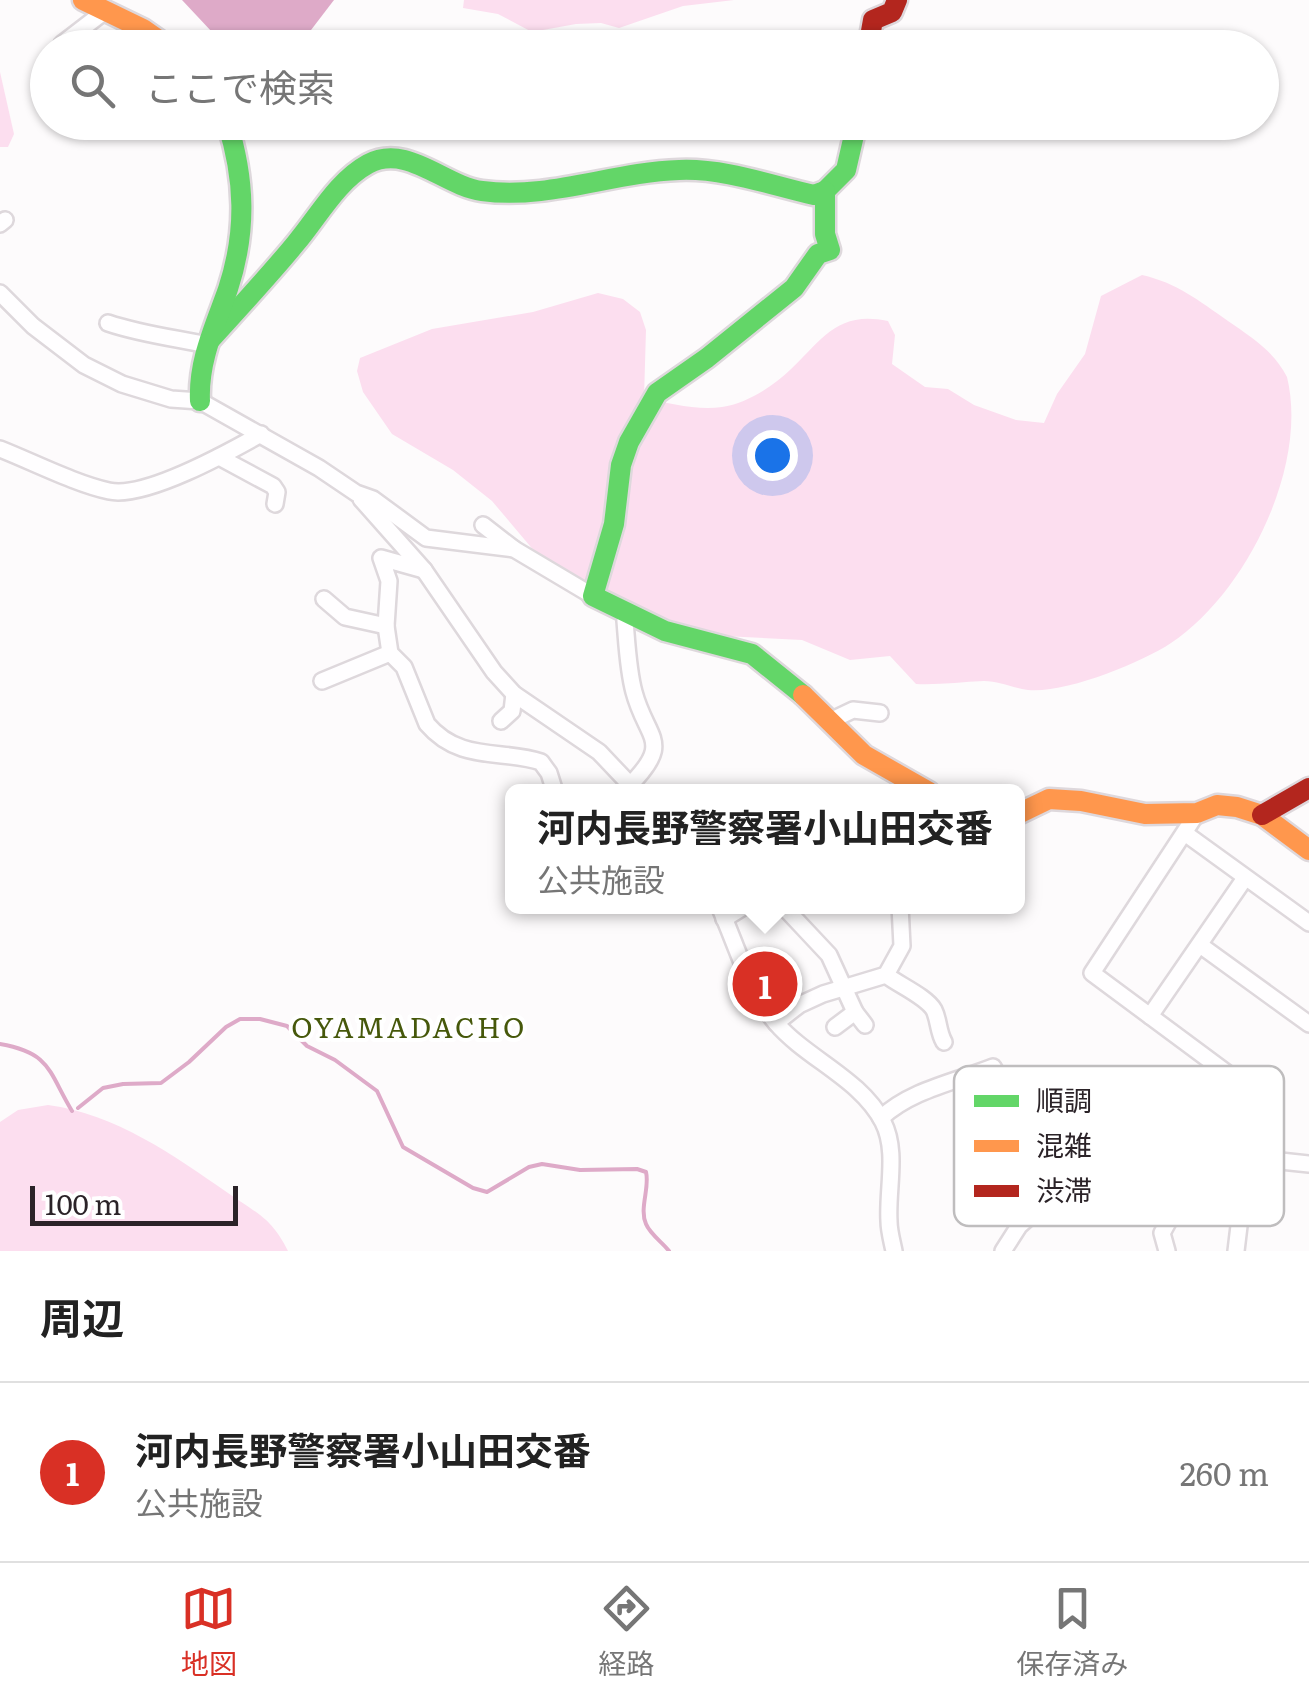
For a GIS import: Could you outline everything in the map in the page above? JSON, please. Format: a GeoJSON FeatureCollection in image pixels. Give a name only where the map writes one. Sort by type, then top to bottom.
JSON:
{"type":"FeatureCollection","features":[{"type":"Feature","properties":{"kind":"main road"},"geometry":{"type":"LineString","coordinates":[[83,0],[144,30]]}},
{"type":"Feature","properties":{"kind":"main road"},"geometry":{"type":"LineString","coordinates":[[871,30],[873,20],[892,12],[897,0]]}},
{"type":"Feature","properties":{"kind":"main road"},"geometry":{"type":"LineString","coordinates":[[200,401],[200,370],[235,273],[244,224],[244,184],[232,140]]}},
{"type":"Feature","properties":{"kind":"main road"},"geometry":{"type":"LineString","coordinates":[[209,342],[343,186],[366,165],[382,158],[396,157],[415,163],[452,185],[482,191],[694,170],[814,194],[825,191],[846,170],[852,140]]}},
{"type":"Feature","properties":{"kind":"main road"},"geometry":{"type":"LineString","coordinates":[[825,191],[823,234],[830,250],[818,254],[794,288],[657,393],[642,418],[621,466],[614,524],[594,596],[665,630],[752,654],[832,720],[864,755],[915,784]]}},
{"type":"Feature","properties":{"kind":"main road"},"geometry":{"type":"LineString","coordinates":[[1262,815],[1309,788]]}},
{"type":"Feature","properties":{"kind":"main road"},"geometry":{"type":"LineString","coordinates":[[1025,811],[1049,799],[1146,814],[1237,807],[1262,815],[1309,850]]}},
{"type":"Feature","properties":{"kind":"street"},"geometry":{"type":"LineString","coordinates":[[80,30],[105,11]]}},
{"type":"Feature","properties":{"kind":"street"},"geometry":{"type":"LineString","coordinates":[[0,293],[33,326],[84,365],[122,384],[170,399],[200,401],[356,493],[373,499],[426,538],[514,549]]}},
{"type":"Feature","properties":{"kind":"street"},"geometry":{"type":"LineString","coordinates":[[108,323],[138,333],[209,342]]}},
{"type":"Feature","properties":{"kind":"street"},"geometry":{"type":"LineString","coordinates":[[0,449],[111,492],[136,490],[219,457],[261,434]]}},
{"type":"Feature","properties":{"kind":"street"},"geometry":{"type":"LineString","coordinates":[[219,457],[274,486],[278,492],[275,504]]}},
{"type":"Feature","properties":{"kind":"street"},"geometry":{"type":"LineString","coordinates":[[356,493],[424,570],[494,672],[514,694],[599,752],[626,784]]}},
{"type":"Feature","properties":{"kind":"street"},"geometry":{"type":"LineString","coordinates":[[483,525],[514,549],[594,596]]}},
{"type":"Feature","properties":{"kind":"street"},"geometry":{"type":"LineString","coordinates":[[424,570],[381,558],[389,580],[386,626],[390,653],[404,668],[432,731],[489,762],[540,762],[553,784]]}},
{"type":"Feature","properties":{"kind":"street"},"geometry":{"type":"LineString","coordinates":[[324,599],[345,616],[386,626]]}},
{"type":"Feature","properties":{"kind":"street"},"geometry":{"type":"LineString","coordinates":[[627,612],[634,692],[654,736],[649,762],[634,784]]}},
{"type":"Feature","properties":{"kind":"street"},"geometry":{"type":"LineString","coordinates":[[322,681],[390,653]]}},
{"type":"Feature","properties":{"kind":"street"},"geometry":{"type":"LineString","coordinates":[[501,721],[512,711],[514,694]]}},
{"type":"Feature","properties":{"kind":"street"},"geometry":{"type":"LineString","coordinates":[[832,720],[853,710],[880,713]]}},
{"type":"Feature","properties":{"kind":"street"},"geometry":{"type":"LineString","coordinates":[[1197,812],[1092,973],[1217,1066]]}},
{"type":"Feature","properties":{"kind":"street"},"geometry":{"type":"LineString","coordinates":[[1186,834],[1309,923]]}},
{"type":"Feature","properties":{"kind":"street"},"geometry":{"type":"LineString","coordinates":[[1150,1016],[1245,878]]}},
{"type":"Feature","properties":{"kind":"street"},"geometry":{"type":"LineString","coordinates":[[722,914],[740,961],[776,1023],[866,1098],[881,1118],[891,1165],[889,1222],[894,1251]]}},
{"type":"Feature","properties":{"kind":"street"},"geometry":{"type":"LineString","coordinates":[[791,914],[829,955],[860,1018],[834,1027]]}},
{"type":"Feature","properties":{"kind":"street"},"geometry":{"type":"LineString","coordinates":[[776,1023],[799,1005],[886,975],[902,946],[900,914]]}},
{"type":"Feature","properties":{"kind":"street"},"geometry":{"type":"LineString","coordinates":[[1200,945],[1309,1024]]}},
{"type":"Feature","properties":{"kind":"street"},"geometry":{"type":"LineString","coordinates":[[886,975],[929,1004],[935,1011],[938,1033],[944,1042]]}},
{"type":"Feature","properties":{"kind":"street"},"geometry":{"type":"LineString","coordinates":[[881,1118],[913,1094],[954,1082]]}},
{"type":"Feature","properties":{"kind":"street"},"geometry":{"type":"LineString","coordinates":[[1284,1162],[1309,1164]]}},
{"type":"Feature","properties":{"kind":"street"},"geometry":{"type":"LineString","coordinates":[[1003,1251],[1019,1226]]}},
{"type":"Feature","properties":{"kind":"street"},"geometry":{"type":"LineString","coordinates":[[1166,1226],[1162,1233],[1167,1251]]}},
{"type":"Feature","properties":{"kind":"street"},"geometry":{"type":"LineString","coordinates":[[1236,1251],[1239,1226]]}},
{"type":"Feature","properties":{"kind":"shaded area"},"geometry":{"type":"Polygon","coordinates":[[[182,0],[334,0],[311,30],[210,30],[182,0]]]}},
{"type":"Feature","properties":{"kind":"shaded area"},"geometry":{"type":"Polygon","coordinates":[[[464,0],[734,0],[683,6],[619,28],[601,23],[528,30],[498,14],[463,8],[464,0]]]}},
{"type":"Feature","properties":{"kind":"shaded area"},"geometry":{"type":"Polygon","coordinates":[[[0,72],[14,134],[8,147],[0,147],[0,72]]]}},
{"type":"Feature","properties":{"kind":"shaded area"},"geometry":{"type":"Polygon","coordinates":[[[1142,275],[1197,299],[1276,360],[1287,377],[1291,412],[1289,450],[1265,525],[1246,561],[1198,621],[1171,643],[1141,659],[1102,676],[1043,690],[984,681],[916,684],[890,656],[850,660],[802,640],[703,635],[631,622],[546,565],[492,501],[453,470],[392,434],[363,392],[357,371],[360,358],[432,329],[533,312],[598,293],[623,299],[640,312],[646,330],[644,398],[703,408],[741,402],[775,382],[832,330],[870,319],[888,321],[895,335],[892,364],[925,387],[948,389],[974,405],[1016,420],[1044,423],[1057,394],[1085,354],[1101,296],[1142,275]]]}},
{"type":"Feature","properties":{"kind":"shaded area"},"geometry":{"type":"Polygon","coordinates":[[[48,1105],[97,1117],[165,1151],[262,1217],[288,1251],[0,1251],[0,1122],[18,1110],[48,1105]]]}},
{"type":"Feature","properties":{"kind":"waterway"},"geometry":{"type":"LineString","coordinates":[[78,1108],[103,1088],[161,1083],[226,1027],[240,1019],[260,1019],[287,1026],[307,1046],[335,1060],[377,1091],[403,1147],[473,1188],[487,1192],[529,1167],[542,1164],[580,1170],[646,1172],[644,1218],[650,1231],[669,1251]]}},
{"type":"Feature","properties":{"kind":"waterway"},"geometry":{"type":"LineString","coordinates":[[0,1044],[39,1059],[72,1111]]}},
{"type":"Feature","properties":{"kind":"traffic: fast"},"geometry":{"type":"LineString","coordinates":[[200,401],[205,358],[234,268],[241,226],[240,185],[231,140]]}},
{"type":"Feature","properties":{"kind":"traffic: fast"},"geometry":{"type":"LineString","coordinates":[[825,191],[846,170],[853,140]]}},
{"type":"Feature","properties":{"kind":"traffic: fast"},"geometry":{"type":"LineString","coordinates":[[210,340],[286,255],[337,190],[357,171],[383,159],[411,162],[468,188],[507,193],[679,170],[730,174],[814,195],[825,191]]}},
{"type":"Feature","properties":{"kind":"traffic: fast"},"geometry":{"type":"LineString","coordinates":[[803,695],[752,654],[665,631],[593,596],[614,524],[621,465],[629,442],[657,393],[794,288],[818,254],[830,250],[825,234],[825,191]]}},
{"type":"Feature","properties":{"kind":"traffic: slow"},"geometry":{"type":"LineString","coordinates":[[83,0],[144,30]]}},
{"type":"Feature","properties":{"kind":"traffic: slow"},"geometry":{"type":"LineString","coordinates":[[803,695],[864,755],[915,784]]}},
{"type":"Feature","properties":{"kind":"traffic: slow"},"geometry":{"type":"LineString","coordinates":[[1025,811],[1049,799],[1145,814],[1197,813],[1217,805],[1237,807],[1262,815],[1309,850]]}},
{"type":"Feature","properties":{"kind":"traffic: jam"},"geometry":{"type":"LineString","coordinates":[[871,30],[873,20],[892,12],[897,0]]}},
{"type":"Feature","properties":{"kind":"traffic: jam"},"geometry":{"type":"LineString","coordinates":[[1262,815],[1309,788]]}},
{"type":"Feature","properties":{"kind":"place","name":"河内長野警察署小山田交番"},"geometry":{"type":"Point","coordinates":[765,984]}},
{"type":"Feature","properties":{"kind":"district","name":"OYAMADACHO"},"geometry":{"type":"Point","coordinates":[409,1028]}}]}
